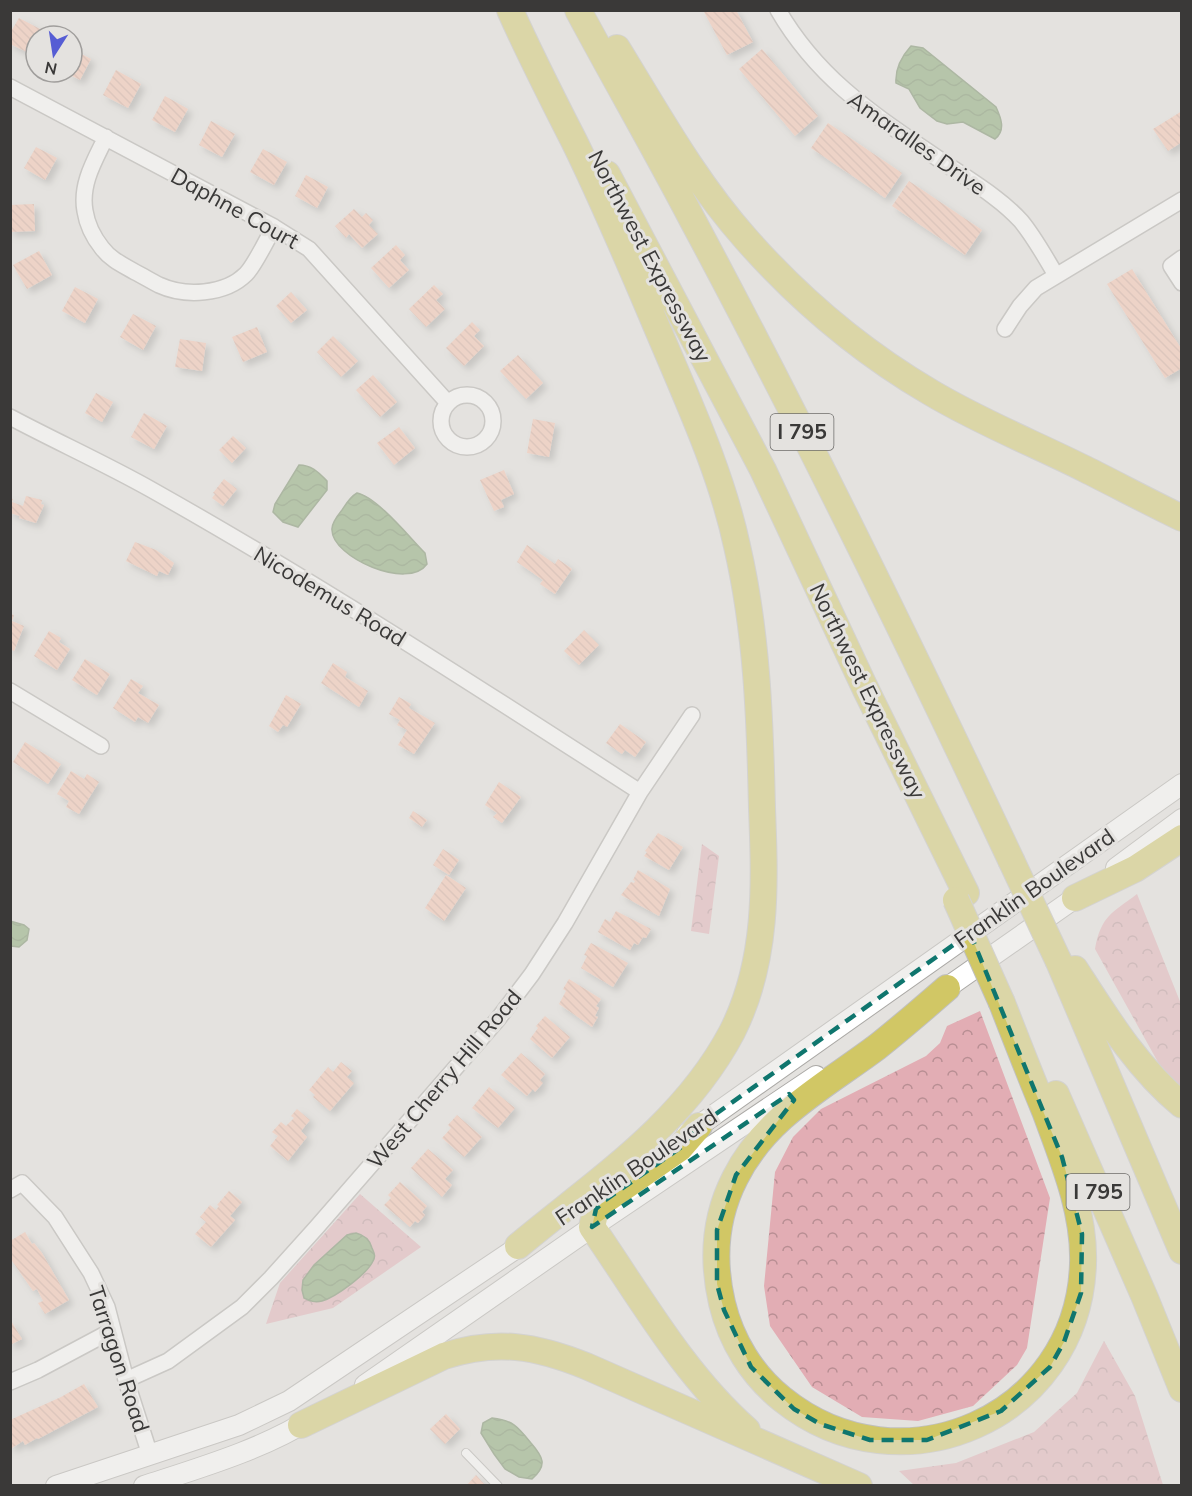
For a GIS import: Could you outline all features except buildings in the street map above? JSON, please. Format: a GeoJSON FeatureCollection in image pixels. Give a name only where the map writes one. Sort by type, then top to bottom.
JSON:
{"type":"FeatureCollection","features":[{"type":"Feature","properties":{"kind":"highway"},"geometry":{"type":"LineString","coordinates":[[510,10],[534,65],[607,212],[695,415],[721,488],[737,544],[753,639],[761,750],[765,890],[759,947],[751,982],[733,1029],[703,1077],[685,1101],[641,1146],[518,1246]]}},
{"type":"Feature","properties":{"kind":"highway","name":"Northwest Expressway"},"geometry":{"type":"LineString","coordinates":[[518,10],[763,470],[1145,1298],[1182,1389]]}},
{"type":"Feature","properties":{"kind":"highway","name":"I 795"},"geometry":{"type":"LineString","coordinates":[[578,10],[694,221],[920,666],[1032,904],[1062,959],[1182,1251]]}},
{"type":"Feature","properties":{"kind":"highway"},"geometry":{"type":"LineString","coordinates":[[595,10],[685,159],[709,192],[746,239],[808,302],[844,333],[930,392],[1007,434],[1083,468],[1182,518]]}},
{"type":"Feature","properties":{"kind":"highway"},"geometry":{"type":"LineString","coordinates":[[1083,468],[1182,505]]}},
{"type":"Feature","properties":{"kind":"highway"},"geometry":{"type":"LineString","coordinates":[[1076,898],[1135,869],[1182,838]]}},
{"type":"Feature","properties":{"kind":"highway"},"geometry":{"type":"LineString","coordinates":[[1062,959],[1122,1041],[1155,1080],[1182,1106]]}},
{"type":"Feature","properties":{"kind":"highway"},"geometry":{"type":"LineString","coordinates":[[947,988],[877,1047],[804,1098],[771,1127],[751,1151],[736,1176],[725,1199],[717,1230],[717,1284],[732,1336],[751,1367],[794,1409],[819,1424],[870,1440],[898,1442],[927,1440],[954,1434],[1001,1412],[1029,1389],[1050,1367],[1074,1317],[1080,1293],[1083,1263],[1082,1234],[1062,1157],[1008,999]]}},
{"type":"Feature","properties":{"kind":"highway"},"geometry":{"type":"LineString","coordinates":[[699,1126],[680,1148],[604,1201],[596,1209],[592,1227],[690,1369],[731,1416],[763,1444]]}},
{"type":"Feature","properties":{"kind":"highway"},"geometry":{"type":"LineString","coordinates":[[301,1425],[444,1356],[465,1349],[487,1346],[529,1348],[556,1354],[586,1366],[859,1485]]}},
{"type":"Feature","properties":{"kind":"main road","name":"Franklin Boulevard"},"geometry":{"type":"LineString","coordinates":[[56,1485],[239,1425],[289,1401],[699,1126],[1182,784]]}},
{"type":"Feature","properties":{"kind":"main road","name":"Franklin Boulevard"},"geometry":{"type":"LineString","coordinates":[[154,1484],[245,1451],[301,1425],[365,1384],[592,1227],[947,988],[1076,898],[1182,819]]}},
{"type":"Feature","properties":{"kind":"main road","name":"Tarragon Road"},"geometry":{"type":"LineString","coordinates":[[150,1455],[154,1484]]}},
{"type":"Feature","properties":{"kind":"street","name":"Amaralles Drive"},"geometry":{"type":"LineString","coordinates":[[778,10],[806,51],[832,81],[880,118],[999,201],[1020,220],[1036,240],[1056,275]]}},
{"type":"Feature","properties":{"kind":"street","name":"Daphne Court"},"geometry":{"type":"LineString","coordinates":[[10,87],[274,226],[309,249],[448,402]]}},
{"type":"Feature","properties":{"kind":"street"},"geometry":{"type":"LineString","coordinates":[[106,137],[92,165],[86,184],[85,210],[92,234],[103,250],[116,261],[161,286],[186,292],[211,291],[230,285],[246,273],[274,226]]}},
{"type":"Feature","properties":{"kind":"street"},"geometry":{"type":"LineString","coordinates":[[1005,329],[1020,306],[1036,288],[1180,205]]}},
{"type":"Feature","properties":{"kind":"street"},"geometry":{"type":"LineString","coordinates":[[1182,258],[1171,266],[1182,284]]}},
{"type":"Feature","properties":{"kind":"street","name":"Nicodemus Road"},"geometry":{"type":"LineString","coordinates":[[10,417],[150,489],[219,529],[432,658],[640,792]]}},
{"type":"Feature","properties":{"kind":"street"},"geometry":{"type":"LineString","coordinates":[[10,691],[101,746]]}},
{"type":"Feature","properties":{"kind":"street","name":"West Cherry Hill Road"},"geometry":{"type":"LineString","coordinates":[[126,1380],[168,1361],[242,1307],[272,1278],[498,1018],[532,974],[565,923],[640,792],[692,715]]}},
{"type":"Feature","properties":{"kind":"street","name":"Tarragon Road"},"geometry":{"type":"LineString","coordinates":[[16,1187],[56,1216],[72,1239],[95,1281],[107,1307],[126,1380],[150,1455]]}},
{"type":"Feature","properties":{"kind":"street"},"geometry":{"type":"LineString","coordinates":[[10,1382],[38,1370],[113,1330]]}},
{"type":"Feature","properties":{"kind":"lane"},"geometry":{"type":"LineString","coordinates":[[466,1453],[498,1485]]}},
{"type":"Feature","properties":{"kind":"highlighted area"},"geometry":{"type":"Polygon","coordinates":[[[970,933],[1062,1157],[1082,1234],[1081,1293],[1064,1342],[1050,1367],[1001,1411],[927,1440],[870,1440],[820,1424],[794,1409],[751,1367],[724,1310],[717,1284],[717,1230],[736,1175],[794,1100],[789,1094],[592,1227],[596,1209],[604,1201],[680,1148],[699,1126],[970,933]]]}},
{"type":"Feature","properties":{"kind":"green space"},"geometry":{"type":"Polygon","coordinates":[[[702,844],[719,856],[709,934],[691,931],[702,844]]]}},
{"type":"Feature","properties":{"kind":"green space"},"geometry":{"type":"Polygon","coordinates":[[[1137,894],[1181,1004],[1181,1088],[1159,1064],[1095,949],[1104,922],[1114,911],[1137,894]]]}},
{"type":"Feature","properties":{"kind":"green space"},"geometry":{"type":"Polygon","coordinates":[[[980,1011],[1050,1198],[1027,1348],[1017,1365],[973,1406],[918,1421],[862,1417],[812,1387],[770,1326],[764,1286],[775,1172],[793,1137],[821,1109],[926,1056],[940,1043],[947,1026],[980,1011]]]}},
{"type":"Feature","properties":{"kind":"green space"},"geometry":{"type":"Polygon","coordinates":[[[360,1194],[421,1247],[333,1308],[266,1324],[280,1283],[360,1194]]]}},
{"type":"Feature","properties":{"kind":"green space"},"geometry":{"type":"Polygon","coordinates":[[[1104,1341],[1135,1396],[1163,1485],[914,1485],[899,1471],[956,1463],[1034,1432],[1077,1393],[1104,1341]]]}},
{"type":"Feature","properties":{"kind":"water"},"geometry":{"type":"Polygon","coordinates":[[[911,46],[923,48],[996,107],[1001,120],[1001,128],[995,139],[963,122],[947,124],[937,121],[920,108],[909,89],[896,83],[900,63],[911,46]]]}},
{"type":"Feature","properties":{"kind":"water"},"geometry":{"type":"Polygon","coordinates":[[[299,465],[308,466],[318,472],[327,481],[327,490],[298,527],[283,522],[273,512],[275,504],[299,465]]]}},
{"type":"Feature","properties":{"kind":"water"},"geometry":{"type":"Polygon","coordinates":[[[357,493],[374,502],[393,519],[425,553],[427,564],[417,571],[404,574],[389,572],[357,560],[344,550],[335,540],[332,528],[352,496],[357,493]]]}},
{"type":"Feature","properties":{"kind":"water"},"geometry":{"type":"Polygon","coordinates":[[[10,921],[29,929],[27,940],[19,947],[11,946],[10,921]]]}},
{"type":"Feature","properties":{"kind":"water"},"geometry":{"type":"Polygon","coordinates":[[[356,1233],[366,1238],[371,1245],[375,1256],[370,1266],[328,1299],[317,1302],[304,1298],[303,1280],[314,1265],[347,1235],[356,1233]]]}},
{"type":"Feature","properties":{"kind":"water"},"geometry":{"type":"Polygon","coordinates":[[[492,1418],[505,1420],[514,1425],[541,1457],[542,1465],[532,1479],[519,1477],[505,1469],[494,1454],[481,1433],[483,1423],[492,1418]]]}}]}
